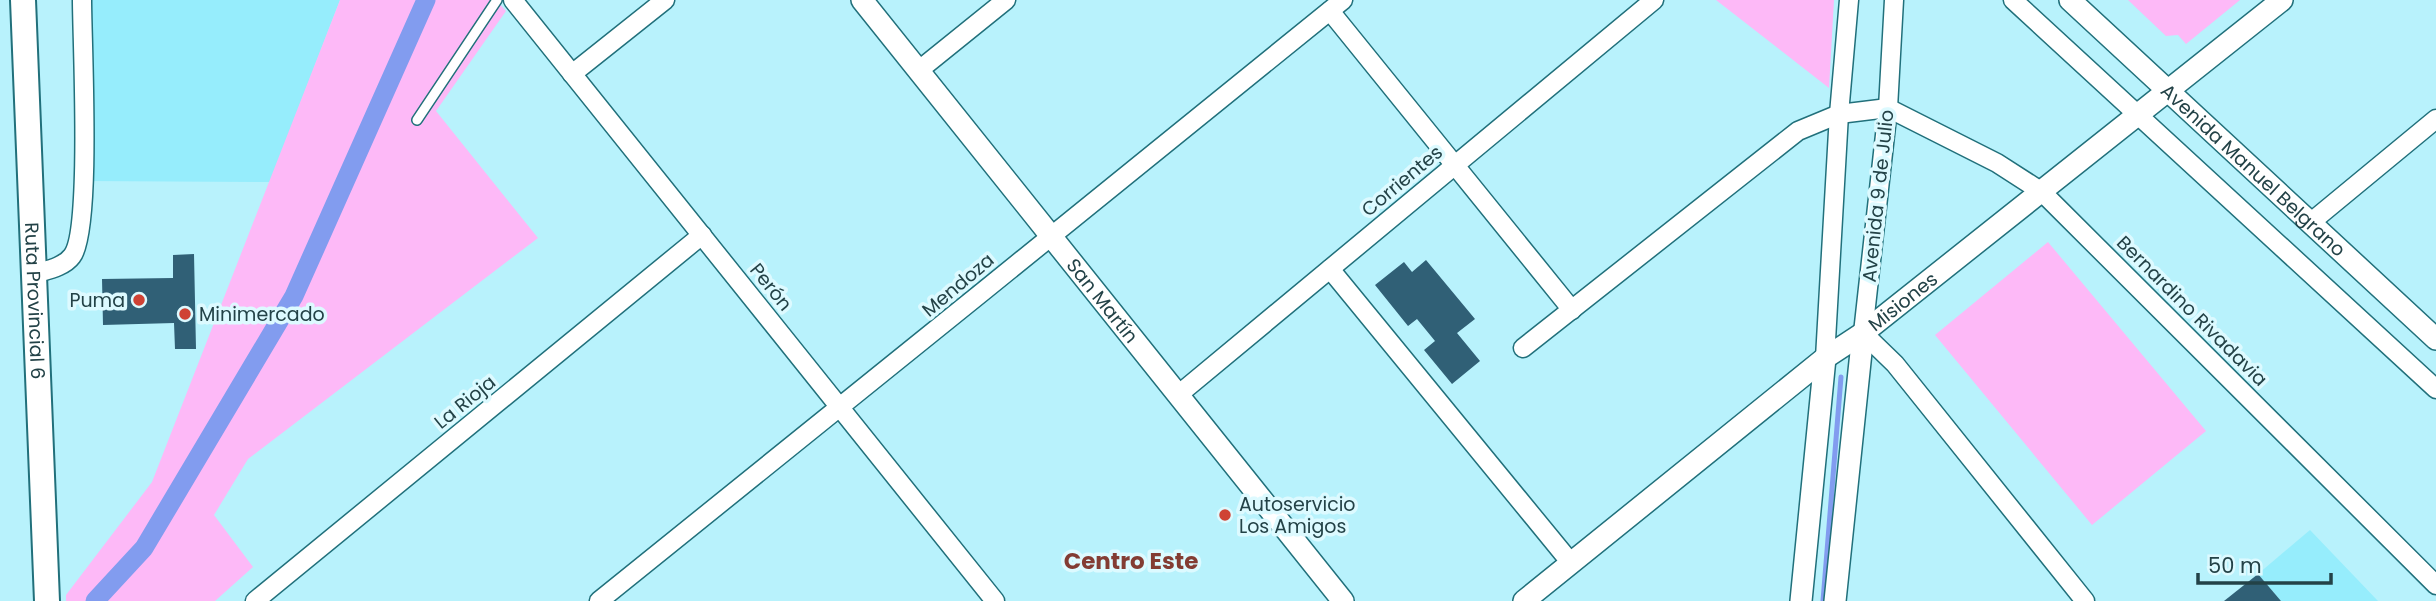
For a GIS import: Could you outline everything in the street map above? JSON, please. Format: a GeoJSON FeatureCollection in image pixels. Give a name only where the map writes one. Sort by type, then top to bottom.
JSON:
{"type":"FeatureCollection","features":[{"type":"Feature","properties":{"kind":"main road","name":"Ruta Provincial 6"},"geometry":{"type":"LineString","coordinates":[[23,0],[47,591]]}},
{"type":"Feature","properties":{"kind":"street"},"geometry":{"type":"LineString","coordinates":[[34,274],[58,267],[72,256],[81,235],[84,181],[82,0]]}},
{"type":"Feature","properties":{"kind":"street","name":"Perón"},"geometry":{"type":"LineString","coordinates":[[513,0],[995,601]]}},
{"type":"Feature","properties":{"kind":"street"},"geometry":{"type":"LineString","coordinates":[[572,74],[664,0]]}},
{"type":"Feature","properties":{"kind":"street","name":"San Martín"},"geometry":{"type":"LineString","coordinates":[[862,0],[1343,601]]}},
{"type":"Feature","properties":{"kind":"street"},"geometry":{"type":"LineString","coordinates":[[918,71],[1006,0]]}},
{"type":"Feature","properties":{"kind":"street","name":"Corrientes"},"geometry":{"type":"LineString","coordinates":[[1178,395],[1654,0]]}},
{"type":"Feature","properties":{"kind":"street","name":"Avenida 9 de Julio"},"geometry":{"type":"LineString","coordinates":[[1801,601],[1825,359],[1839,114],[1849,0]]}},
{"type":"Feature","properties":{"kind":"street","name":"Avenida 9 de Julio"},"geometry":{"type":"LineString","coordinates":[[1835,601],[1888,108],[1894,0]]}},
{"type":"Feature","properties":{"kind":"street"},"geometry":{"type":"LineString","coordinates":[[2013,0],[2436,389]]}},
{"type":"Feature","properties":{"kind":"street","name":"Avenida Manuel Belgrano"},"geometry":{"type":"LineString","coordinates":[[2070,0],[2436,340]]}},
{"type":"Feature","properties":{"kind":"street","name":"Misiones"},"geometry":{"type":"LineString","coordinates":[[1524,601],[1825,359],[1863,333],[2282,0]]}},
{"type":"Feature","properties":{"kind":"street"},"geometry":{"type":"LineString","coordinates":[[1336,5],[1455,165],[1572,310]]}},
{"type":"Feature","properties":{"kind":"street","name":"Mendoza"},"geometry":{"type":"LineString","coordinates":[[599,601],[841,409],[1336,5]]}},
{"type":"Feature","properties":{"kind":"street"},"geometry":{"type":"LineString","coordinates":[[1523,348],[1798,131],[1839,114],[1888,108]]}},
{"type":"Feature","properties":{"kind":"street","name":"Bernardino Rivadavia"},"geometry":{"type":"LineString","coordinates":[[1888,108],[1997,163],[2042,192],[2436,585]]}},
{"type":"Feature","properties":{"kind":"street"},"geometry":{"type":"LineString","coordinates":[[2310,223],[2436,119]]}},
{"type":"Feature","properties":{"kind":"street","name":"La Rioja"},"geometry":{"type":"LineString","coordinates":[[255,601],[702,236]]}},
{"type":"Feature","properties":{"kind":"street"},"geometry":{"type":"LineString","coordinates":[[1330,269],[1571,563]]}},
{"type":"Feature","properties":{"kind":"street"},"geometry":{"type":"LineString","coordinates":[[1863,333],[1895,364],[2085,601]]}},
{"type":"Feature","properties":{"kind":"lane"},"geometry":{"type":"LineString","coordinates":[[417,120],[497,0]]}},
{"type":"Feature","properties":{"kind":"shaded area"},"geometry":{"type":"Polygon","coordinates":[[[82,0],[340,0],[270,182],[84,181],[82,0]]]}},
{"type":"Feature","properties":{"kind":"shaded area"},"geometry":{"type":"Polygon","coordinates":[[[340,0],[496,0],[506,11],[436,111],[538,238],[248,459],[214,515],[253,567],[215,601],[66,601],[66,595],[152,482],[340,0]]]}},
{"type":"Feature","properties":{"kind":"shaded area"},"geometry":{"type":"Polygon","coordinates":[[[1716,0],[1834,0],[1829,88],[1716,0]]]}},
{"type":"Feature","properties":{"kind":"shaded area"},"geometry":{"type":"Polygon","coordinates":[[[2128,0],[2240,0],[2186,44],[2178,35],[2166,36],[2128,0]]]}},
{"type":"Feature","properties":{"kind":"shaded area"},"geometry":{"type":"Polygon","coordinates":[[[2048,242],[2206,431],[2092,525],[1935,335],[2048,242]]]}},
{"type":"Feature","properties":{"kind":"shaded area"},"geometry":{"type":"Polygon","coordinates":[[[2310,530],[2378,601],[2281,601],[2258,574],[2310,530]]]}},
{"type":"Feature","properties":{"kind":"building"},"geometry":{"type":"Polygon","coordinates":[[[194,254],[196,349],[175,349],[174,323],[103,325],[102,279],[173,278],[173,255],[194,254]]]}},
{"type":"Feature","properties":{"kind":"building"},"geometry":{"type":"Polygon","coordinates":[[[1426,260],[1475,319],[1457,333],[1480,361],[1452,384],[1424,350],[1435,341],[1417,319],[1408,326],[1375,285],[1404,262],[1412,272],[1426,260]]]}},
{"type":"Feature","properties":{"kind":"building"},"geometry":{"type":"Polygon","coordinates":[[[2258,574],[2281,601],[2224,601],[2258,574]]]}},
{"type":"Feature","properties":{"kind":"waterway"},"geometry":{"type":"LineString","coordinates":[[95,601],[144,548],[294,296],[426,0]]}},
{"type":"Feature","properties":{"kind":"waterway"},"geometry":{"type":"LineString","coordinates":[[1823,601],[1841,377]]}},
{"type":"Feature","properties":{"kind":"place","name":"Puma"},"geometry":{"type":"Point","coordinates":[139,300]}},
{"type":"Feature","properties":{"kind":"place","name":"Minimercado"},"geometry":{"type":"Point","coordinates":[185,314]}},
{"type":"Feature","properties":{"kind":"place","name":"Autoservicio Los Amigos"},"geometry":{"type":"Point","coordinates":[1225,515]}},
{"type":"Feature","properties":{"kind":"district","name":"Centro Este"},"geometry":{"type":"Point","coordinates":[1131,561]}}]}
